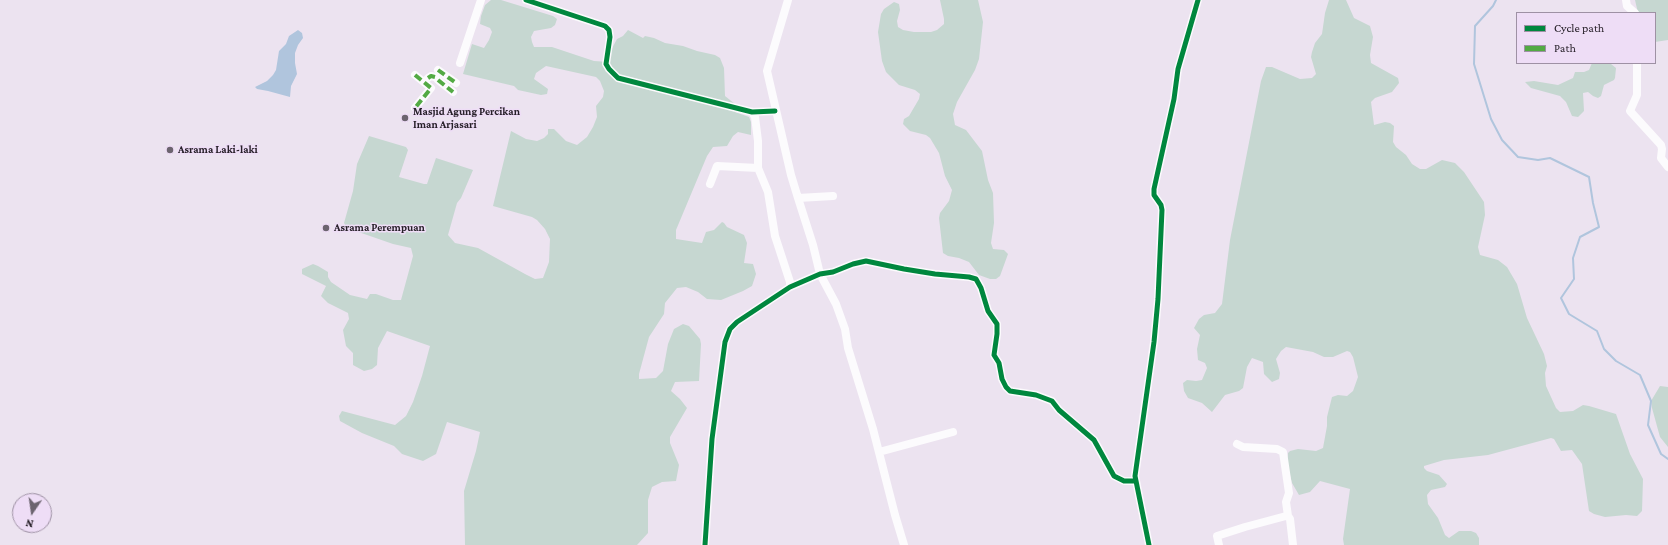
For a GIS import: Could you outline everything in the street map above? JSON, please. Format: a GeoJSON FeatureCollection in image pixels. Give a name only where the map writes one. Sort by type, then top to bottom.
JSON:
{"type":"FeatureCollection","features":[{"type":"Feature","properties":{"kind":"street"},"geometry":{"type":"LineString","coordinates":[[460,63],[481,0]]}},
{"type":"Feature","properties":{"kind":"street"},"geometry":{"type":"LineString","coordinates":[[526,0],[605,26],[609,30],[610,37],[606,64],[618,78],[752,112],[775,111]]}},
{"type":"Feature","properties":{"kind":"street"},"geometry":{"type":"LineString","coordinates":[[788,0],[767,71],[775,111],[820,274],[836,304],[845,329],[848,348],[873,429],[895,516],[904,545]]}},
{"type":"Feature","properties":{"kind":"street"},"geometry":{"type":"LineString","coordinates":[[1149,545],[1135,476],[1154,342],[1158,298],[1162,210],[1161,205],[1154,195],[1154,189],[1174,99],[1178,68],[1198,0]]}},
{"type":"Feature","properties":{"kind":"street"},"geometry":{"type":"LineString","coordinates":[[1626,0],[1627,6],[1634,12]]}},
{"type":"Feature","properties":{"kind":"street"},"geometry":{"type":"LineString","coordinates":[[1637,64],[1637,94],[1630,111],[1661,145],[1662,149],[1660,158],[1668,167]]}},
{"type":"Feature","properties":{"kind":"street"},"geometry":{"type":"LineString","coordinates":[[414,75],[443,81],[430,89],[415,108]]}},
{"type":"Feature","properties":{"kind":"street"},"geometry":{"type":"LineString","coordinates":[[752,112],[755,117],[758,142],[758,168],[768,192],[776,236],[790,282],[790,287]]}},
{"type":"Feature","properties":{"kind":"street"},"geometry":{"type":"LineString","coordinates":[[710,184],[717,166],[758,168]]}},
{"type":"Feature","properties":{"kind":"street"},"geometry":{"type":"LineString","coordinates":[[798,198],[833,196]]}},
{"type":"Feature","properties":{"kind":"street"},"geometry":{"type":"LineString","coordinates":[[704,545],[712,439],[727,334],[737,322],[790,287],[820,274],[844,269],[853,264],[866,261],[940,275],[969,276],[976,279],[981,288],[988,311],[997,324],[994,355],[999,363],[1002,379],[1007,389],[1016,393],[1036,395],[1049,399],[1059,410],[1094,440],[1114,476],[1124,481],[1136,481]]}},
{"type":"Feature","properties":{"kind":"street"},"geometry":{"type":"LineString","coordinates":[[879,452],[953,432]]}},
{"type":"Feature","properties":{"kind":"street"},"geometry":{"type":"LineString","coordinates":[[1237,444],[1243,446],[1277,449],[1283,452],[1289,493],[1286,502],[1293,545]]}},
{"type":"Feature","properties":{"kind":"street"},"geometry":{"type":"LineString","coordinates":[[1219,545],[1217,538],[1219,535],[1245,526],[1288,516]]}},
{"type":"Feature","properties":{"kind":"shaded area"},"geometry":{"type":"Polygon","coordinates":[[[491,0],[501,0],[553,16],[557,19],[555,25],[551,28],[534,31],[531,37],[534,47],[552,47],[594,61],[609,62],[609,54],[617,39],[623,36],[628,30],[643,38],[645,36],[654,38],[665,43],[683,46],[715,55],[720,58],[724,68],[725,96],[735,104],[735,112],[749,117],[751,122],[751,135],[738,132],[733,136],[727,146],[713,147],[707,156],[676,230],[676,239],[702,243],[706,232],[714,230],[722,222],[727,227],[744,235],[747,243],[744,263],[753,264],[756,274],[752,286],[721,300],[707,299],[698,292],[686,287],[677,288],[665,303],[664,314],[649,337],[639,379],[656,378],[663,371],[668,344],[674,329],[683,324],[689,326],[700,339],[699,381],[675,382],[671,391],[687,408],[670,437],[670,443],[679,465],[676,481],[662,482],[652,487],[648,500],[648,533],[637,545],[465,545],[464,491],[480,432],[447,422],[436,454],[423,461],[402,454],[394,446],[362,433],[340,421],[339,416],[342,411],[395,425],[406,416],[413,402],[422,376],[430,346],[387,331],[378,348],[377,365],[372,369],[364,371],[353,365],[353,353],[346,346],[343,330],[349,319],[348,313],[328,303],[321,296],[326,286],[302,274],[302,269],[313,264],[328,272],[328,277],[331,282],[350,295],[367,299],[370,294],[376,294],[393,300],[401,300],[413,256],[411,248],[393,244],[347,228],[344,223],[353,191],[357,164],[369,136],[406,147],[408,150],[399,177],[427,184],[436,158],[473,170],[461,198],[457,203],[448,235],[455,243],[478,248],[535,279],[543,278],[549,262],[550,239],[545,229],[537,220],[532,217],[493,206],[511,131],[526,139],[537,141],[544,138],[548,134],[548,129],[554,129],[566,141],[577,145],[587,137],[593,127],[597,117],[596,106],[603,97],[604,91],[600,81],[596,77],[546,66],[536,73],[534,79],[548,89],[547,94],[541,95],[518,90],[514,86],[463,74],[472,44],[484,48],[489,40],[492,32],[490,28],[480,24],[485,5],[491,0]]]}},
{"type":"Feature","properties":{"kind":"shaded area"},"geometry":{"type":"Polygon","coordinates":[[[940,0],[978,0],[983,22],[979,59],[975,70],[957,102],[953,114],[955,125],[966,130],[982,151],[988,180],[993,193],[994,223],[991,243],[993,249],[1004,250],[1008,254],[1000,276],[996,279],[990,279],[979,275],[969,262],[943,253],[939,218],[940,213],[949,201],[952,190],[945,176],[939,153],[930,138],[926,135],[910,131],[903,124],[904,119],[909,116],[919,99],[920,94],[915,90],[899,85],[886,72],[882,61],[878,32],[881,14],[884,9],[894,2],[899,4],[900,10],[897,21],[898,27],[903,30],[914,32],[931,32],[937,30],[944,24],[940,0]]]}},
{"type":"Feature","properties":{"kind":"shaded area"},"geometry":{"type":"Polygon","coordinates":[[[1329,0],[1346,0],[1354,18],[1370,26],[1373,37],[1370,55],[1371,63],[1398,78],[1399,83],[1392,92],[1375,98],[1371,102],[1374,125],[1385,122],[1394,126],[1393,142],[1396,147],[1406,155],[1412,164],[1420,169],[1426,169],[1442,160],[1455,163],[1464,172],[1484,202],[1485,215],[1478,247],[1480,255],[1498,260],[1507,267],[1517,284],[1527,318],[1544,354],[1547,366],[1545,373],[1546,386],[1556,408],[1560,412],[1573,411],[1583,405],[1616,414],[1630,454],[1643,479],[1642,511],[1637,516],[1626,515],[1605,517],[1589,511],[1582,464],[1572,450],[1561,451],[1554,439],[1551,438],[1488,455],[1444,460],[1424,466],[1427,471],[1439,475],[1447,484],[1445,487],[1431,490],[1427,495],[1428,504],[1438,518],[1445,535],[1449,538],[1459,531],[1471,531],[1476,533],[1479,538],[1479,545],[1344,545],[1343,539],[1350,489],[1320,481],[1310,492],[1299,495],[1292,483],[1287,463],[1288,453],[1290,451],[1298,449],[1316,451],[1323,448],[1327,417],[1332,397],[1338,395],[1347,396],[1353,391],[1358,377],[1353,357],[1350,352],[1347,351],[1333,357],[1324,357],[1313,352],[1286,347],[1281,351],[1276,359],[1280,373],[1279,379],[1272,382],[1264,374],[1263,362],[1252,358],[1247,367],[1243,388],[1239,391],[1225,395],[1212,412],[1202,403],[1188,398],[1184,391],[1183,383],[1187,380],[1202,380],[1207,368],[1205,363],[1198,360],[1197,349],[1200,335],[1194,328],[1199,319],[1204,315],[1215,313],[1222,304],[1230,240],[1261,81],[1266,67],[1272,67],[1300,79],[1312,78],[1316,74],[1311,57],[1315,43],[1322,34],[1325,13],[1329,0]]]}},
{"type":"Feature","properties":{"kind":"shaded area"},"geometry":{"type":"Polygon","coordinates":[[[1635,0],[1668,0],[1668,40],[1656,42],[1656,12],[1638,12],[1635,0]]]}},
{"type":"Feature","properties":{"kind":"shaded area"},"geometry":{"type":"Polygon","coordinates":[[[1592,64],[1611,64],[1616,68],[1615,78],[1604,85],[1601,96],[1598,98],[1588,92],[1583,93],[1584,111],[1578,117],[1572,116],[1566,102],[1560,96],[1531,88],[1525,82],[1534,81],[1558,85],[1573,78],[1575,72],[1584,72],[1589,70],[1592,64]]]}},
{"type":"Feature","properties":{"kind":"shaded area"},"geometry":{"type":"Polygon","coordinates":[[[1660,386],[1668,387],[1668,447],[1660,437],[1651,401],[1660,386]]]}},
{"type":"Feature","properties":{"kind":"water"},"geometry":{"type":"Polygon","coordinates":[[[298,30],[302,33],[303,38],[295,53],[297,74],[291,86],[290,97],[257,89],[255,87],[267,81],[273,75],[276,70],[279,51],[286,44],[289,36],[298,30]]]}},
{"type":"Feature","properties":{"kind":"waterway"},"geometry":{"type":"LineString","coordinates":[[1496,0],[1493,6],[1475,26],[1474,64],[1491,119],[1502,140],[1518,157],[1538,160],[1550,158],[1589,177],[1599,227],[1580,237],[1573,258],[1574,279],[1561,298],[1569,314],[1597,331],[1604,349],[1616,361],[1640,375],[1651,401],[1648,425],[1661,454],[1668,459]]}},
{"type":"Feature","properties":{"kind":"marked path"},"geometry":{"type":"LineString","coordinates":[[438,70],[456,83]]}},
{"type":"Feature","properties":{"kind":"marked path"},"geometry":{"type":"LineString","coordinates":[[415,75],[431,88],[415,108]]}},
{"type":"Feature","properties":{"kind":"marked path"},"geometry":{"type":"LineString","coordinates":[[428,78],[431,76],[435,77]]}},
{"type":"Feature","properties":{"kind":"marked path"},"geometry":{"type":"LineString","coordinates":[[438,80],[453,92]]}},
{"type":"Feature","properties":{"kind":"cycle path"},"geometry":{"type":"LineString","coordinates":[[526,0],[605,26],[609,30],[610,37],[606,64],[618,78],[752,112],[775,111]]}},
{"type":"Feature","properties":{"kind":"cycle path"},"geometry":{"type":"LineString","coordinates":[[1149,545],[1135,476],[1154,342],[1158,299],[1162,210],[1161,205],[1154,195],[1154,189],[1174,99],[1178,69],[1198,0]]}},
{"type":"Feature","properties":{"kind":"cycle path"},"geometry":{"type":"LineString","coordinates":[[705,545],[712,439],[725,342],[730,329],[737,322],[790,287],[820,274],[833,272],[853,264],[866,261],[904,269],[976,279],[981,288],[988,311],[997,324],[994,355],[999,363],[1002,379],[1006,387],[1010,391],[1036,395],[1052,401],[1059,410],[1094,440],[1114,476],[1124,481],[1136,481]]}},
{"type":"Feature","properties":{"kind":"place","name":"Masjid Agung Percikan Iman Arjasari"},"geometry":{"type":"Point","coordinates":[405,118]}},
{"type":"Feature","properties":{"kind":"place","name":"Asrama Laki-laki"},"geometry":{"type":"Point","coordinates":[170,150]}},
{"type":"Feature","properties":{"kind":"place","name":"Asrama Perempuan"},"geometry":{"type":"Point","coordinates":[326,228]}}]}
